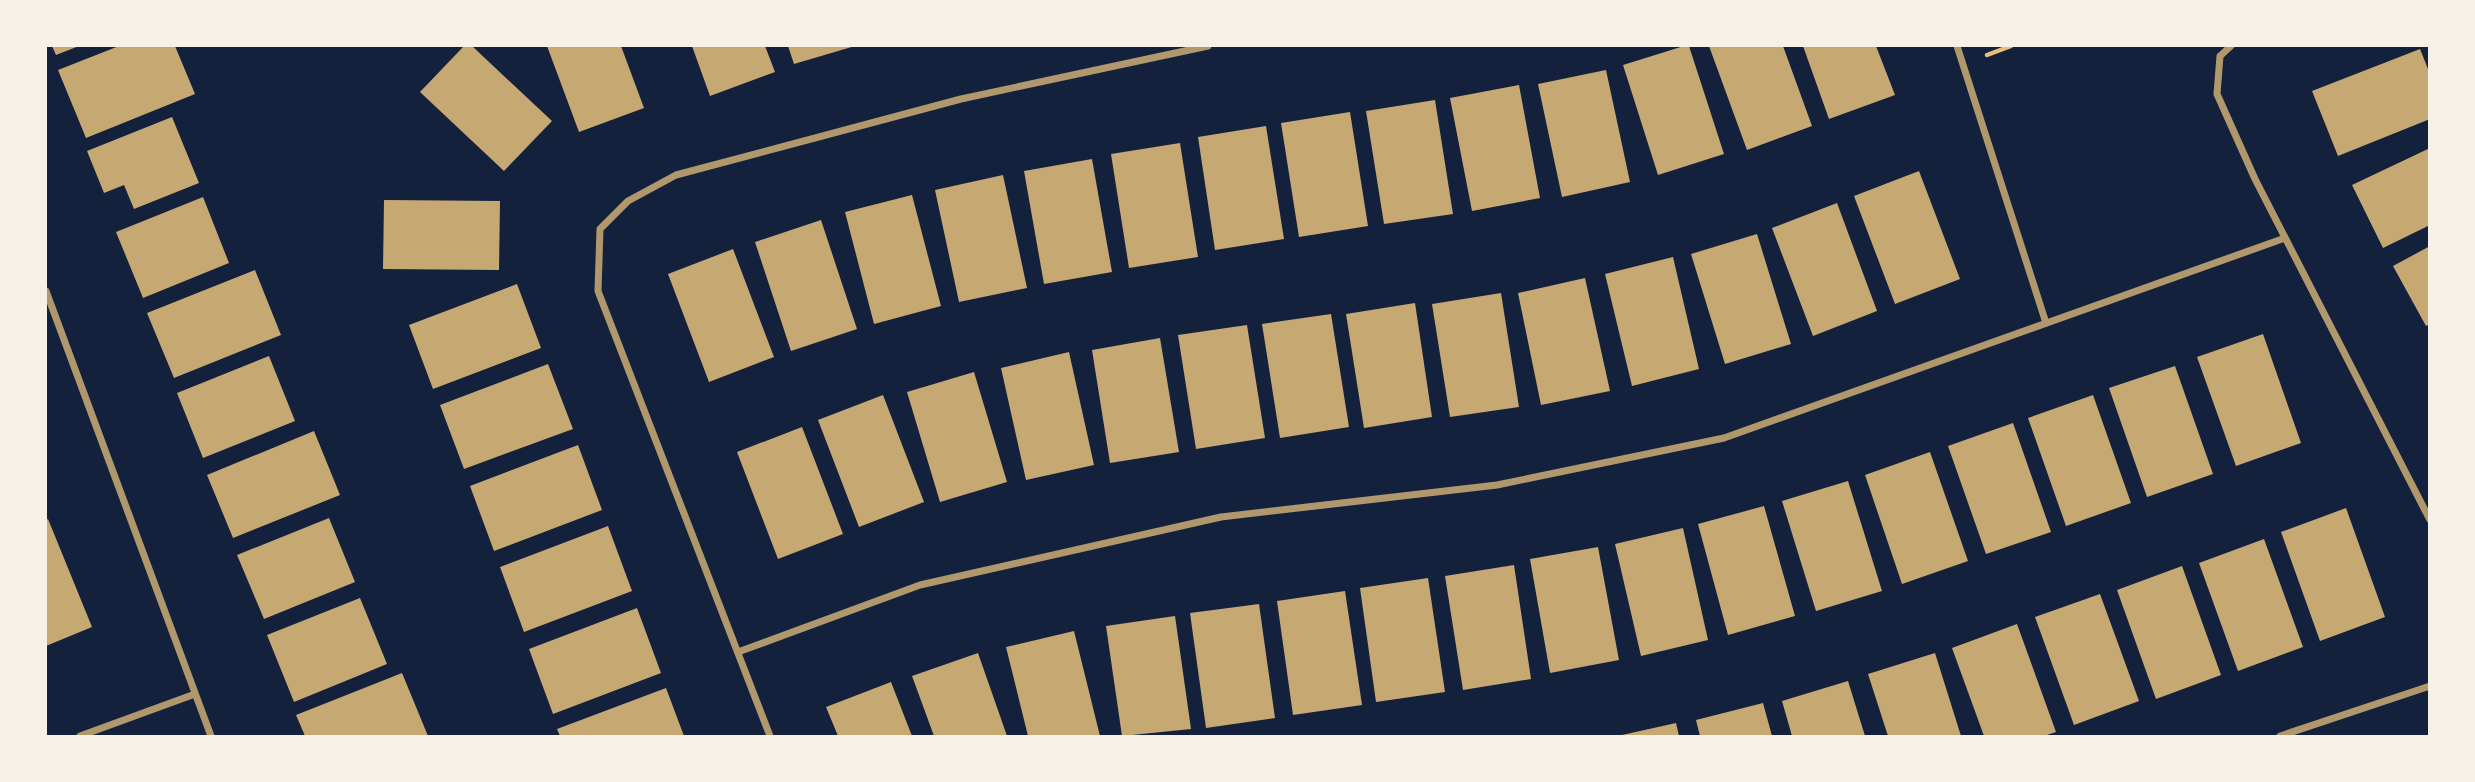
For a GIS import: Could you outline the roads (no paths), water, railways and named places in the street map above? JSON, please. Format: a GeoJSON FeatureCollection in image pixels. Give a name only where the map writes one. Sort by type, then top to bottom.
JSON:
{"type":"FeatureCollection","features":[{"type":"Feature","properties":{"kind":"street"},"geometry":{"type":"LineString","coordinates":[[771,737],[598,291],[600,229],[628,201],[676,175],[961,99],[1208,46]]}},
{"type":"Feature","properties":{"kind":"street"},"geometry":{"type":"LineString","coordinates":[[1957,46],[2046,323]]}},
{"type":"Feature","properties":{"kind":"street"},"geometry":{"type":"LineString","coordinates":[[2231,46],[2220,56],[2217,94],[2255,179],[2430,520]]}},
{"type":"Feature","properties":{"kind":"street"},"geometry":{"type":"LineString","coordinates":[[738,652],[920,585],[1208,520],[1497,485],[1724,438],[2285,238]]}},
{"type":"Feature","properties":{"kind":"street"},"geometry":{"type":"LineString","coordinates":[[46,291],[211,737]]}},
{"type":"Feature","properties":{"kind":"street"},"geometry":{"type":"LineString","coordinates":[[2280,737],[2430,686]]}},
{"type":"Feature","properties":{"kind":"street"},"geometry":{"type":"LineString","coordinates":[[80,737],[195,694]]}}]}
